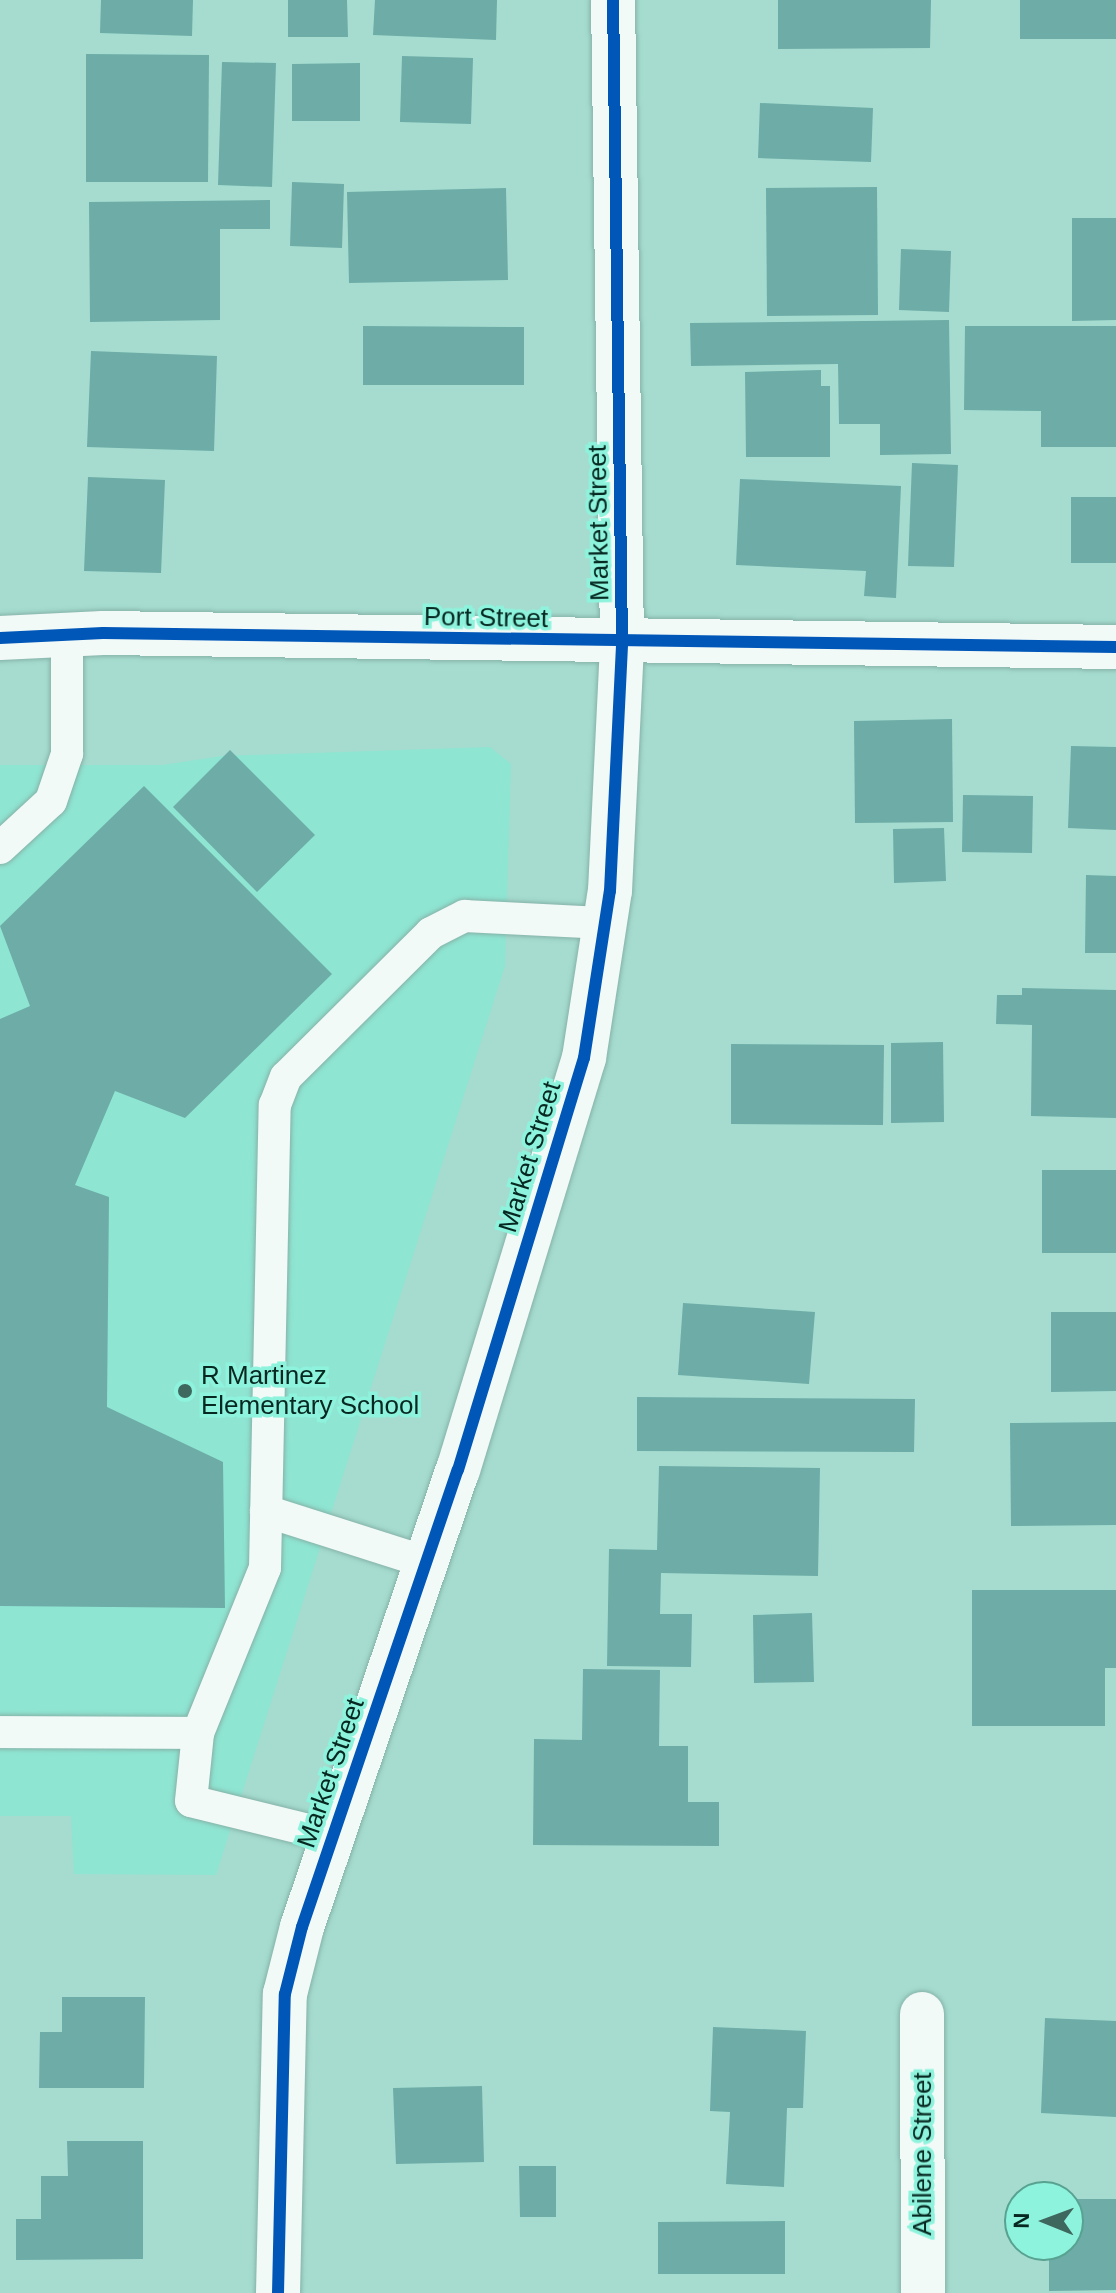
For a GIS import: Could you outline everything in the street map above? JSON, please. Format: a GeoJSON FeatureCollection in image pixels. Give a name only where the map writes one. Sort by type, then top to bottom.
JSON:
{"type":"FeatureCollection","features":[{"type":"Feature","properties":{"kind":"street","name":"Market Street"},"geometry":{"type":"LineString","coordinates":[[278,2293],[285,1994],[333,1836],[426,1562],[584,1058],[605,923],[622,642],[613,0]]}},
{"type":"Feature","properties":{"kind":"street","name":"Port Street"},"geometry":{"type":"LineString","coordinates":[[0,638],[67,635],[1116,647]]}},
{"type":"Feature","properties":{"kind":"street","name":"Abilene Street"},"geometry":{"type":"LineString","coordinates":[[922,2014],[923,2293]]}},
{"type":"Feature","properties":{"kind":"lane"},"geometry":{"type":"LineString","coordinates":[[0,848],[51,801],[67,754],[67,635]]}},
{"type":"Feature","properties":{"kind":"lane"},"geometry":{"type":"LineString","coordinates":[[333,1836],[191,1801],[198,1733],[265,1568],[275,1105],[286,1077],[431,933],[465,916],[605,923]]}},
{"type":"Feature","properties":{"kind":"lane"},"geometry":{"type":"LineString","coordinates":[[266,1511],[426,1562]]}},
{"type":"Feature","properties":{"kind":"lane"},"geometry":{"type":"LineString","coordinates":[[0,1732],[198,1733]]}},
{"type":"Feature","properties":{"kind":"shaded area","name":"R Martinez Elementary School"},"geometry":{"type":"Polygon","coordinates":[[[490,747],[511,764],[505,966],[216,1875],[74,1874],[71,1816],[0,1816],[0,765],[163,765],[222,756],[490,747]]]}},
{"type":"Feature","properties":{"kind":"building"},"geometry":{"type":"Polygon","coordinates":[[[101,0],[193,0],[192,36],[100,33],[101,0]]]}},
{"type":"Feature","properties":{"kind":"building"},"geometry":{"type":"Polygon","coordinates":[[[288,0],[347,0],[348,37],[288,37],[288,0]]]}},
{"type":"Feature","properties":{"kind":"building"},"geometry":{"type":"Polygon","coordinates":[[[375,0],[497,0],[496,40],[373,35],[375,0]]]}},
{"type":"Feature","properties":{"kind":"building"},"geometry":{"type":"Polygon","coordinates":[[[778,0],[931,0],[930,48],[778,49],[778,0]]]}},
{"type":"Feature","properties":{"kind":"building"},"geometry":{"type":"Polygon","coordinates":[[[1020,0],[1116,0],[1116,39],[1020,39],[1020,0]]]}},
{"type":"Feature","properties":{"kind":"building"},"geometry":{"type":"Polygon","coordinates":[[[86,54],[209,55],[208,182],[86,182],[86,54]]]}},
{"type":"Feature","properties":{"kind":"building"},"geometry":{"type":"Polygon","coordinates":[[[402,56],[473,58],[471,124],[400,122],[402,56]]]}},
{"type":"Feature","properties":{"kind":"building"},"geometry":{"type":"Polygon","coordinates":[[[222,62],[276,63],[272,187],[218,185],[222,62]]]}},
{"type":"Feature","properties":{"kind":"building"},"geometry":{"type":"Polygon","coordinates":[[[360,63],[360,121],[292,121],[292,64],[360,63]]]}},
{"type":"Feature","properties":{"kind":"building"},"geometry":{"type":"Polygon","coordinates":[[[760,103],[873,108],[871,162],[758,158],[760,103]]]}},
{"type":"Feature","properties":{"kind":"building"},"geometry":{"type":"Polygon","coordinates":[[[292,182],[344,184],[342,248],[290,246],[292,182]]]}},
{"type":"Feature","properties":{"kind":"building"},"geometry":{"type":"Polygon","coordinates":[[[877,187],[878,315],[767,316],[766,188],[877,187]]]}},
{"type":"Feature","properties":{"kind":"building"},"geometry":{"type":"Polygon","coordinates":[[[506,188],[508,280],[349,283],[347,192],[506,188]]]}},
{"type":"Feature","properties":{"kind":"building"},"geometry":{"type":"Polygon","coordinates":[[[270,200],[270,229],[220,229],[220,320],[90,322],[89,202],[270,200]]]}},
{"type":"Feature","properties":{"kind":"building"},"geometry":{"type":"Polygon","coordinates":[[[1072,218],[1116,218],[1116,320],[1072,321],[1072,218]]]}},
{"type":"Feature","properties":{"kind":"building"},"geometry":{"type":"Polygon","coordinates":[[[901,249],[951,251],[949,312],[899,310],[901,249]]]}},
{"type":"Feature","properties":{"kind":"building"},"geometry":{"type":"Polygon","coordinates":[[[949,320],[951,454],[880,455],[880,424],[839,424],[838,364],[691,366],[690,323],[949,320]]]}},
{"type":"Feature","properties":{"kind":"building"},"geometry":{"type":"Polygon","coordinates":[[[363,326],[524,327],[524,385],[363,385],[363,326]]]}},
{"type":"Feature","properties":{"kind":"building"},"geometry":{"type":"Polygon","coordinates":[[[965,326],[1116,326],[1116,447],[1041,447],[1041,411],[964,410],[965,326]]]}},
{"type":"Feature","properties":{"kind":"building"},"geometry":{"type":"Polygon","coordinates":[[[91,351],[217,356],[214,451],[87,447],[91,351]]]}},
{"type":"Feature","properties":{"kind":"building"},"geometry":{"type":"Polygon","coordinates":[[[821,370],[821,386],[830,386],[830,457],[746,457],[745,372],[821,370]]]}},
{"type":"Feature","properties":{"kind":"building"},"geometry":{"type":"Polygon","coordinates":[[[912,463],[958,465],[954,567],[908,566],[912,463]]]}},
{"type":"Feature","properties":{"kind":"building"},"geometry":{"type":"Polygon","coordinates":[[[88,477],[165,480],[161,573],[84,571],[88,477]]]}},
{"type":"Feature","properties":{"kind":"building"},"geometry":{"type":"Polygon","coordinates":[[[740,479],[901,486],[896,598],[864,596],[866,571],[736,565],[740,479]]]}},
{"type":"Feature","properties":{"kind":"building"},"geometry":{"type":"Polygon","coordinates":[[[1071,497],[1116,497],[1116,563],[1071,563],[1071,497]]]}},
{"type":"Feature","properties":{"kind":"building"},"geometry":{"type":"Polygon","coordinates":[[[952,719],[953,822],[855,823],[854,721],[952,719]]]}},
{"type":"Feature","properties":{"kind":"building"},"geometry":{"type":"Polygon","coordinates":[[[1071,746],[1116,747],[1116,830],[1068,828],[1071,746]]]}},
{"type":"Feature","properties":{"kind":"building"},"geometry":{"type":"Polygon","coordinates":[[[230,750],[315,835],[257,892],[173,807],[230,750]]]}},
{"type":"Feature","properties":{"kind":"building"},"geometry":{"type":"Polygon","coordinates":[[[144,786],[332,974],[185,1118],[115,1091],[75,1185],[109,1197],[107,1407],[223,1462],[225,1608],[0,1606],[0,1019],[30,1006],[0,926],[144,786]]]}},
{"type":"Feature","properties":{"kind":"building"},"geometry":{"type":"Polygon","coordinates":[[[963,795],[1033,796],[1032,853],[962,852],[963,795]]]}},
{"type":"Feature","properties":{"kind":"building"},"geometry":{"type":"Polygon","coordinates":[[[944,828],[946,881],[894,883],[893,829],[944,828]]]}},
{"type":"Feature","properties":{"kind":"building"},"geometry":{"type":"Polygon","coordinates":[[[1086,875],[1116,876],[1116,953],[1085,953],[1086,875]]]}},
{"type":"Feature","properties":{"kind":"building"},"geometry":{"type":"Polygon","coordinates":[[[1022,988],[1116,990],[1116,1118],[1031,1116],[1032,1025],[996,1024],[997,995],[1022,995],[1022,988]]]}},
{"type":"Feature","properties":{"kind":"building"},"geometry":{"type":"Polygon","coordinates":[[[943,1042],[944,1122],[891,1123],[891,1043],[943,1042]]]}},
{"type":"Feature","properties":{"kind":"building"},"geometry":{"type":"Polygon","coordinates":[[[731,1044],[884,1045],[883,1125],[731,1124],[731,1044]]]}},
{"type":"Feature","properties":{"kind":"building"},"geometry":{"type":"Polygon","coordinates":[[[1042,1170],[1116,1170],[1116,1253],[1042,1253],[1042,1170]]]}},
{"type":"Feature","properties":{"kind":"building"},"geometry":{"type":"Polygon","coordinates":[[[683,1303],[815,1312],[809,1384],[678,1375],[683,1303]]]}},
{"type":"Feature","properties":{"kind":"building"},"geometry":{"type":"Polygon","coordinates":[[[1051,1312],[1116,1312],[1116,1391],[1051,1392],[1051,1312]]]}},
{"type":"Feature","properties":{"kind":"building"},"geometry":{"type":"Polygon","coordinates":[[[637,1397],[915,1399],[914,1452],[637,1451],[637,1397]]]}},
{"type":"Feature","properties":{"kind":"building"},"geometry":{"type":"Polygon","coordinates":[[[1116,1422],[1116,1525],[1011,1526],[1010,1423],[1116,1422]]]}},
{"type":"Feature","properties":{"kind":"building"},"geometry":{"type":"Polygon","coordinates":[[[659,1466],[820,1468],[818,1576],[661,1573],[660,1614],[692,1614],[691,1667],[607,1666],[609,1549],[657,1550],[659,1466]]]}},
{"type":"Feature","properties":{"kind":"building"},"geometry":{"type":"Polygon","coordinates":[[[972,1590],[1116,1590],[1116,1668],[1105,1668],[1105,1726],[972,1726],[972,1590]]]}},
{"type":"Feature","properties":{"kind":"building"},"geometry":{"type":"Polygon","coordinates":[[[812,1613],[814,1682],[754,1683],[753,1615],[812,1613]]]}},
{"type":"Feature","properties":{"kind":"building"},"geometry":{"type":"Polygon","coordinates":[[[583,1669],[660,1670],[659,1746],[688,1746],[688,1802],[719,1802],[719,1846],[533,1845],[534,1739],[582,1740],[583,1669]]]}},
{"type":"Feature","properties":{"kind":"building"},"geometry":{"type":"Polygon","coordinates":[[[62,1997],[145,1997],[144,2088],[39,2088],[40,2032],[62,2032],[62,1997]]]}},
{"type":"Feature","properties":{"kind":"building"},"geometry":{"type":"Polygon","coordinates":[[[1045,2018],[1116,2021],[1116,2117],[1041,2113],[1045,2018]]]}},
{"type":"Feature","properties":{"kind":"building"},"geometry":{"type":"Polygon","coordinates":[[[713,2027],[806,2031],[803,2108],[787,2108],[784,2187],[726,2184],[730,2112],[710,2111],[713,2027]]]}},
{"type":"Feature","properties":{"kind":"building"},"geometry":{"type":"Polygon","coordinates":[[[482,2086],[484,2162],[396,2164],[393,2088],[482,2086]]]}},
{"type":"Feature","properties":{"kind":"building"},"geometry":{"type":"Polygon","coordinates":[[[67,2141],[143,2141],[143,2259],[16,2260],[16,2219],[41,2219],[41,2176],[68,2176],[67,2141]]]}},
{"type":"Feature","properties":{"kind":"building"},"geometry":{"type":"Polygon","coordinates":[[[519,2166],[556,2166],[556,2217],[520,2217],[519,2166]]]}},
{"type":"Feature","properties":{"kind":"building"},"geometry":{"type":"Polygon","coordinates":[[[1084,2199],[1116,2199],[1116,2290],[1049,2291],[1049,2261],[1084,2261],[1084,2199]]]}},
{"type":"Feature","properties":{"kind":"building"},"geometry":{"type":"Polygon","coordinates":[[[785,2221],[785,2274],[658,2274],[658,2222],[785,2221]]]}},
{"type":"Feature","properties":{"kind":"cycle path"},"geometry":{"type":"LineString","coordinates":[[278,2293],[285,1994],[302,1927],[458,1470],[584,1058],[610,891],[622,642],[613,0]]}},
{"type":"Feature","properties":{"kind":"cycle path"},"geometry":{"type":"LineString","coordinates":[[0,638],[103,633],[1116,647]]}},
{"type":"Feature","properties":{"kind":"place","name":"R Martinez Elementary School"},"geometry":{"type":"Point","coordinates":[185,1391]}}]}
